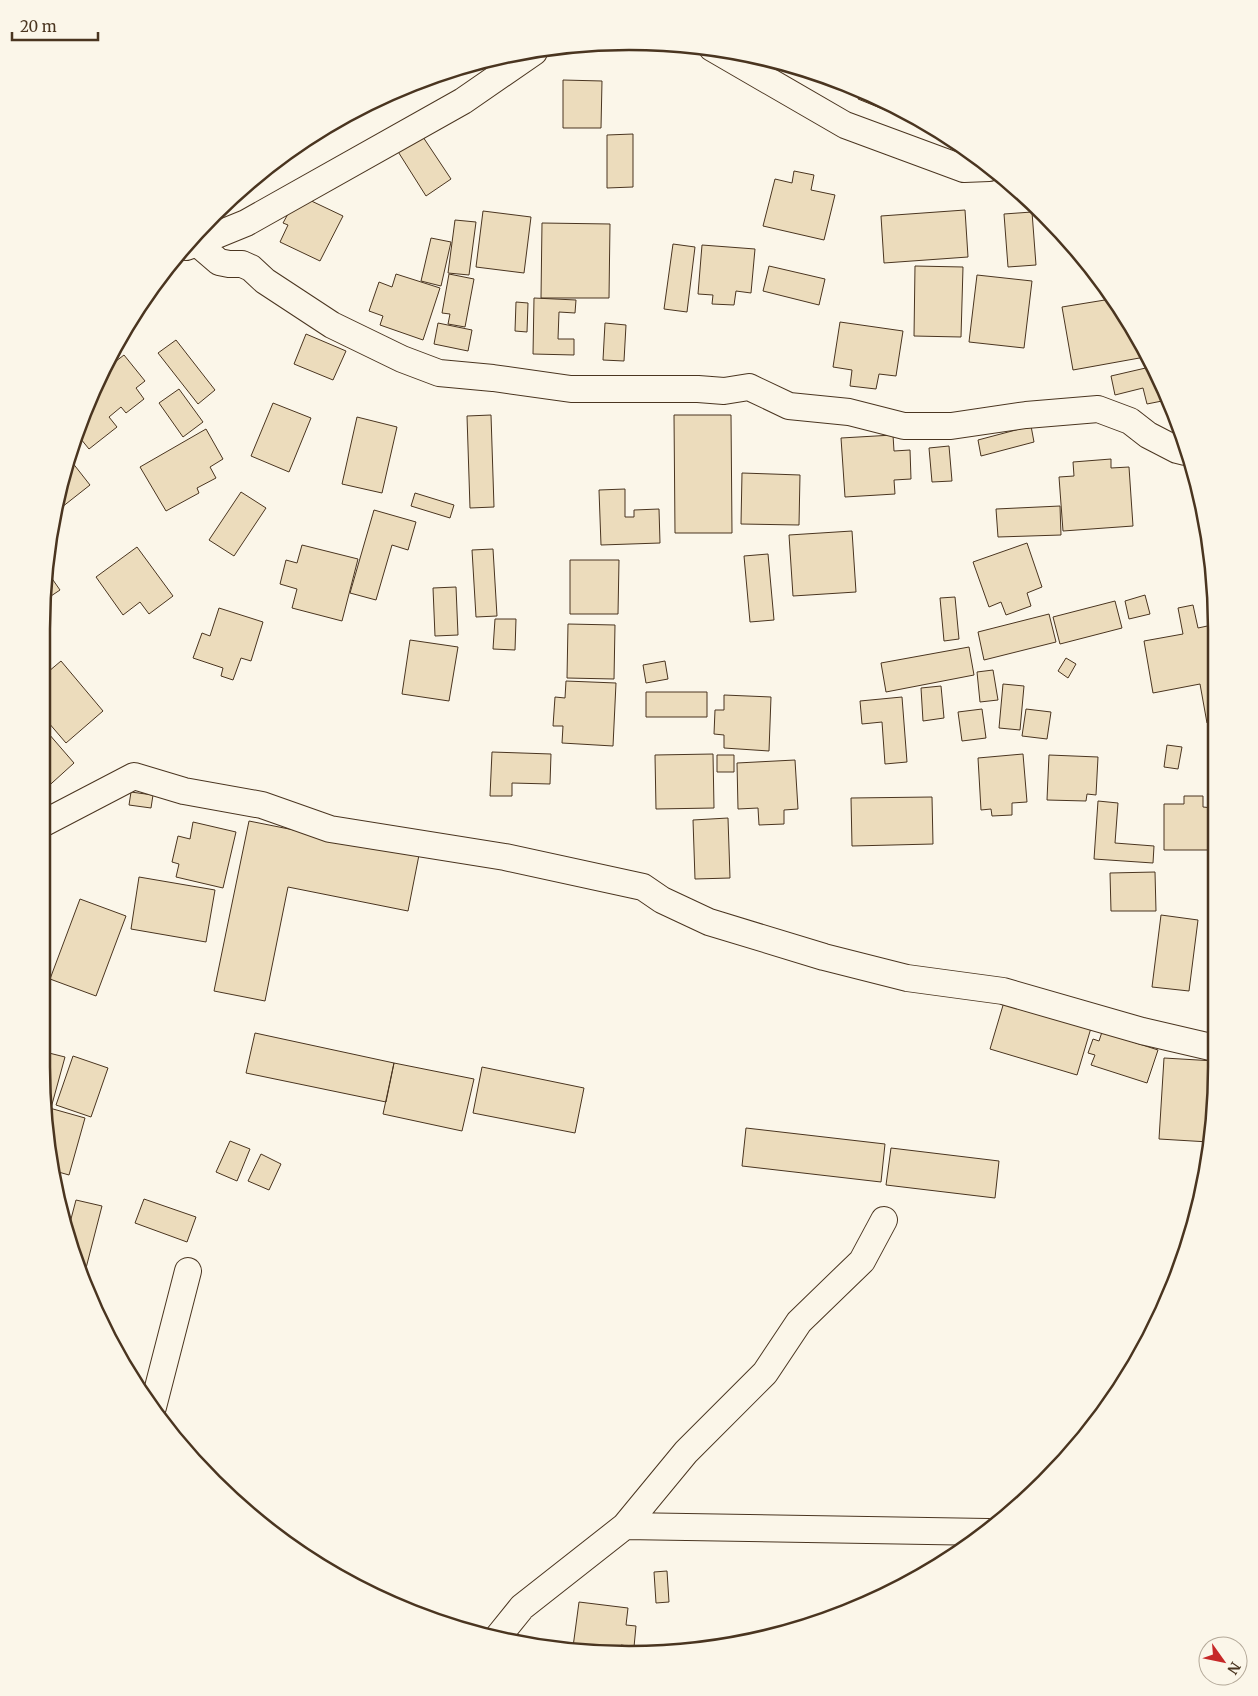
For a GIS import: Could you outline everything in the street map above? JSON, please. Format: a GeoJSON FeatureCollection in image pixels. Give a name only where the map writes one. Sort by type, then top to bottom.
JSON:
{"type":"FeatureCollection","features":[{"type":"Feature","properties":{"kind":"street"},"geometry":{"type":"LineString","coordinates":[[731,59],[844,125],[964,168],[978,168]]}},
{"type":"Feature","properties":{"kind":"street"},"geometry":{"type":"LineString","coordinates":[[199,242],[246,223],[463,101],[522,60]]}},
{"type":"Feature","properties":{"kind":"street"},"geometry":{"type":"LineString","coordinates":[[194,247],[219,262],[242,264],[251,268],[265,281],[332,325],[402,359],[439,373],[493,378],[571,389],[724,391],[749,387],[789,406],[849,412],[904,426],[951,426],[1098,409],[1130,422],[1148,435],[1179,451]]}},
{"type":"Feature","properties":{"kind":"street"},"geometry":{"type":"LineString","coordinates":[[50,820],[134,776],[184,791],[262,805],[330,829],[505,857],[643,887],[662,900],[709,922],[824,957],[906,978],[1003,991],[1142,1031],[1208,1046]]}},
{"type":"Feature","properties":{"kind":"street"},"geometry":{"type":"LineString","coordinates":[[502,1632],[522,1607],[625,1526],[686,1452],[765,1373],[799,1322],[862,1261],[884,1220]]}},
{"type":"Feature","properties":{"kind":"street"},"geometry":{"type":"LineString","coordinates":[[155,1399],[188,1271]]}},
{"type":"Feature","properties":{"kind":"street"},"geometry":{"type":"LineString","coordinates":[[625,1526],[973,1532]]}},
{"type":"Feature","properties":{"kind":"building"},"geometry":{"type":"Polygon","coordinates":[[[563,80],[602,81],[601,128],[563,128],[563,80]]]}},
{"type":"Feature","properties":{"kind":"building"},"geometry":{"type":"Polygon","coordinates":[[[859,98],[884,110],[858,99],[859,98]]]}},
{"type":"Feature","properties":{"kind":"building"},"geometry":{"type":"Polygon","coordinates":[[[421,134],[451,179],[426,196],[397,150],[421,134]]]}},
{"type":"Feature","properties":{"kind":"building"},"geometry":{"type":"Polygon","coordinates":[[[633,134],[633,187],[607,188],[607,135],[633,134]]]}},
{"type":"Feature","properties":{"kind":"building"},"geometry":{"type":"Polygon","coordinates":[[[794,171],[814,175],[811,190],[835,195],[824,240],[763,226],[775,179],[792,183],[794,171]]]}},
{"type":"Feature","properties":{"kind":"building"},"geometry":{"type":"Polygon","coordinates":[[[303,197],[343,216],[320,261],[280,242],[288,225],[283,223],[294,203],[303,197]]]}},
{"type":"Feature","properties":{"kind":"building"},"geometry":{"type":"Polygon","coordinates":[[[965,210],[968,257],[884,263],[881,216],[965,210]]]}},
{"type":"Feature","properties":{"kind":"building"},"geometry":{"type":"Polygon","coordinates":[[[483,211],[531,217],[524,273],[476,267],[483,211]]]}},
{"type":"Feature","properties":{"kind":"building"},"geometry":{"type":"Polygon","coordinates":[[[1030,212],[1032,214],[1036,265],[1008,267],[1004,214],[1030,212]]]}},
{"type":"Feature","properties":{"kind":"building"},"geometry":{"type":"Polygon","coordinates":[[[455,220],[476,222],[469,275],[448,273],[455,220]]]}},
{"type":"Feature","properties":{"kind":"building"},"geometry":{"type":"Polygon","coordinates":[[[542,223],[610,224],[609,298],[541,298],[542,223]]]}},
{"type":"Feature","properties":{"kind":"building"},"geometry":{"type":"Polygon","coordinates":[[[431,238],[451,242],[441,286],[421,281],[431,238]]]}},
{"type":"Feature","properties":{"kind":"building"},"geometry":{"type":"Polygon","coordinates":[[[673,244],[695,247],[687,312],[664,309],[673,244]]]}},
{"type":"Feature","properties":{"kind":"building"},"geometry":{"type":"Polygon","coordinates":[[[702,245],[755,249],[751,293],[736,291],[734,305],[712,304],[713,295],[698,294],[702,245]]]}},
{"type":"Feature","properties":{"kind":"building"},"geometry":{"type":"Polygon","coordinates":[[[769,266],[825,279],[819,305],[763,291],[769,266]]]}},
{"type":"Feature","properties":{"kind":"building"},"geometry":{"type":"Polygon","coordinates":[[[915,266],[963,267],[961,337],[914,336],[915,266]]]}},
{"type":"Feature","properties":{"kind":"building"},"geometry":{"type":"Polygon","coordinates":[[[396,274],[440,288],[423,340],[380,325],[383,316],[369,311],[379,282],[392,287],[396,274]]]}},
{"type":"Feature","properties":{"kind":"building"},"geometry":{"type":"Polygon","coordinates":[[[449,274],[474,279],[465,327],[448,324],[450,314],[442,313],[449,274]]]}},
{"type":"Feature","properties":{"kind":"building"},"geometry":{"type":"Polygon","coordinates":[[[977,275],[1032,281],[1024,348],[969,342],[977,275]]]}},
{"type":"Feature","properties":{"kind":"building"},"geometry":{"type":"Polygon","coordinates":[[[534,298],[576,300],[575,313],[559,312],[558,339],[574,339],[574,355],[533,354],[534,298]]]}},
{"type":"Feature","properties":{"kind":"building"},"geometry":{"type":"Polygon","coordinates":[[[1105,300],[1140,358],[1073,370],[1062,307],[1105,300]]]}},
{"type":"Feature","properties":{"kind":"building"},"geometry":{"type":"Polygon","coordinates":[[[516,302],[528,303],[527,332],[515,331],[516,302]]]}},
{"type":"Feature","properties":{"kind":"building"},"geometry":{"type":"Polygon","coordinates":[[[840,322],[903,331],[896,376],[879,374],[876,389],[850,386],[852,370],[833,367],[840,322]]]}},
{"type":"Feature","properties":{"kind":"building"},"geometry":{"type":"Polygon","coordinates":[[[438,323],[472,330],[468,351],[434,344],[438,323]]]}},
{"type":"Feature","properties":{"kind":"building"},"geometry":{"type":"Polygon","coordinates":[[[605,323],[626,325],[624,361],[603,360],[605,323]]]}},
{"type":"Feature","properties":{"kind":"building"},"geometry":{"type":"Polygon","coordinates":[[[306,334],[346,351],[333,380],[294,364],[306,334]]]}},
{"type":"Feature","properties":{"kind":"building"},"geometry":{"type":"Polygon","coordinates":[[[176,340],[215,390],[198,404],[158,353],[176,340]]]}},
{"type":"Feature","properties":{"kind":"building"},"geometry":{"type":"Polygon","coordinates":[[[124,355],[145,381],[136,388],[144,399],[126,413],[121,407],[109,417],[117,427],[89,449],[82,440],[94,407],[117,361],[124,355]]]}},
{"type":"Feature","properties":{"kind":"building"},"geometry":{"type":"Polygon","coordinates":[[[1145,368],[1161,401],[1147,404],[1143,388],[1115,395],[1111,376],[1145,368]]]}},
{"type":"Feature","properties":{"kind":"building"},"geometry":{"type":"Polygon","coordinates":[[[179,389],[203,422],[183,437],[159,403],[179,389]]]}},
{"type":"Feature","properties":{"kind":"building"},"geometry":{"type":"Polygon","coordinates":[[[273,403],[311,418],[289,472],[251,456],[273,403]]]}},
{"type":"Feature","properties":{"kind":"building"},"geometry":{"type":"Polygon","coordinates":[[[491,415],[494,507],[470,508],[467,416],[491,415]]]}},
{"type":"Feature","properties":{"kind":"building"},"geometry":{"type":"Polygon","coordinates":[[[674,415],[731,415],[732,533],[675,533],[674,415]]]}},
{"type":"Feature","properties":{"kind":"building"},"geometry":{"type":"Polygon","coordinates":[[[357,417],[397,427],[382,493],[342,484],[357,417]]]}},
{"type":"Feature","properties":{"kind":"building"},"geometry":{"type":"Polygon","coordinates":[[[1031,426],[1034,442],[981,456],[978,440],[1031,426]]]}},
{"type":"Feature","properties":{"kind":"building"},"geometry":{"type":"Polygon","coordinates":[[[206,429],[223,459],[210,467],[216,478],[197,488],[199,493],[166,511],[140,467],[206,429]]]}},
{"type":"Feature","properties":{"kind":"building"},"geometry":{"type":"Polygon","coordinates":[[[893,435],[894,451],[910,450],[911,479],[894,480],[895,494],[845,497],[841,438],[893,435]]]}},
{"type":"Feature","properties":{"kind":"building"},"geometry":{"type":"Polygon","coordinates":[[[949,446],[952,481],[932,482],[929,448],[949,446]]]}},
{"type":"Feature","properties":{"kind":"building"},"geometry":{"type":"Polygon","coordinates":[[[1111,459],[1111,468],[1129,467],[1133,526],[1063,531],[1059,477],[1074,476],[1073,462],[1111,459]]]}},
{"type":"Feature","properties":{"kind":"building"},"geometry":{"type":"Polygon","coordinates":[[[74,465],[90,485],[63,506],[74,465]]]}},
{"type":"Feature","properties":{"kind":"building"},"geometry":{"type":"Polygon","coordinates":[[[742,473],[800,475],[799,525],[741,524],[742,473]]]}},
{"type":"Feature","properties":{"kind":"building"},"geometry":{"type":"Polygon","coordinates":[[[625,489],[625,517],[634,517],[634,510],[659,509],[660,543],[601,545],[599,490],[625,489]]]}},
{"type":"Feature","properties":{"kind":"building"},"geometry":{"type":"Polygon","coordinates":[[[241,492],[266,508],[234,556],[209,540],[241,492]]]}},
{"type":"Feature","properties":{"kind":"building"},"geometry":{"type":"Polygon","coordinates":[[[415,493],[454,505],[450,518],[411,506],[415,493]]]}},
{"type":"Feature","properties":{"kind":"building"},"geometry":{"type":"Polygon","coordinates":[[[1060,506],[1061,535],[998,537],[996,509],[1060,506]]]}},
{"type":"Feature","properties":{"kind":"building"},"geometry":{"type":"Polygon","coordinates":[[[374,510],[416,522],[408,550],[392,545],[376,600],[350,593],[374,510]]]}},
{"type":"Feature","properties":{"kind":"building"},"geometry":{"type":"Polygon","coordinates":[[[852,531],[856,592],[793,596],[789,535],[852,531]]]}},
{"type":"Feature","properties":{"kind":"building"},"geometry":{"type":"Polygon","coordinates":[[[1027,543],[1042,587],[1027,593],[1031,606],[1006,615],[1001,602],[989,607],[973,562],[1027,543]]]}},
{"type":"Feature","properties":{"kind":"building"},"geometry":{"type":"Polygon","coordinates":[[[302,545],[358,559],[342,621],[292,608],[297,589],[280,584],[286,560],[297,563],[302,545]]]}},
{"type":"Feature","properties":{"kind":"building"},"geometry":{"type":"Polygon","coordinates":[[[137,547],[173,596],[149,614],[140,602],[123,615],[96,577],[137,547]]]}},
{"type":"Feature","properties":{"kind":"building"},"geometry":{"type":"Polygon","coordinates":[[[493,549],[497,616],[476,617],[472,550],[493,549]]]}},
{"type":"Feature","properties":{"kind":"building"},"geometry":{"type":"Polygon","coordinates":[[[768,554],[774,620],[750,622],[744,556],[768,554]]]}},
{"type":"Feature","properties":{"kind":"building"},"geometry":{"type":"Polygon","coordinates":[[[570,560],[619,560],[618,614],[570,614],[570,560]]]}},
{"type":"Feature","properties":{"kind":"building"},"geometry":{"type":"Polygon","coordinates":[[[52,579],[60,590],[51,596],[52,579]]]}},
{"type":"Feature","properties":{"kind":"building"},"geometry":{"type":"Polygon","coordinates":[[[456,587],[458,635],[435,636],[433,588],[456,587]]]}},
{"type":"Feature","properties":{"kind":"building"},"geometry":{"type":"Polygon","coordinates":[[[1145,595],[1150,614],[1129,619],[1125,601],[1145,595]]]}},
{"type":"Feature","properties":{"kind":"building"},"geometry":{"type":"Polygon","coordinates":[[[955,597],[959,639],[944,641],[940,598],[955,597]]]}},
{"type":"Feature","properties":{"kind":"building"},"geometry":{"type":"Polygon","coordinates":[[[1115,601],[1122,628],[1060,644],[1053,617],[1115,601]]]}},
{"type":"Feature","properties":{"kind":"building"},"geometry":{"type":"Polygon","coordinates":[[[1193,605],[1198,628],[1208,626],[1208,723],[1200,684],[1153,693],[1144,641],[1183,634],[1178,608],[1193,605]]]}},
{"type":"Feature","properties":{"kind":"building"},"geometry":{"type":"Polygon","coordinates":[[[219,608],[263,622],[251,661],[241,658],[233,680],[221,676],[223,668],[193,658],[202,633],[210,636],[219,608]]]}},
{"type":"Feature","properties":{"kind":"building"},"geometry":{"type":"Polygon","coordinates":[[[1049,614],[1056,642],[984,660],[978,632],[1049,614]]]}},
{"type":"Feature","properties":{"kind":"building"},"geometry":{"type":"Polygon","coordinates":[[[495,619],[516,619],[515,650],[493,649],[495,619]]]}},
{"type":"Feature","properties":{"kind":"building"},"geometry":{"type":"Polygon","coordinates":[[[568,624],[615,625],[614,679],[567,678],[568,624]]]}},
{"type":"Feature","properties":{"kind":"building"},"geometry":{"type":"Polygon","coordinates":[[[410,640],[458,647],[449,701],[402,694],[410,640]]]}},
{"type":"Feature","properties":{"kind":"building"},"geometry":{"type":"Polygon","coordinates":[[[969,647],[974,675],[886,692],[881,663],[969,647]]]}},
{"type":"Feature","properties":{"kind":"building"},"geometry":{"type":"Polygon","coordinates":[[[1066,658],[1076,664],[1068,678],[1058,671],[1066,658]]]}},
{"type":"Feature","properties":{"kind":"building"},"geometry":{"type":"Polygon","coordinates":[[[61,661],[103,711],[66,743],[50,724],[50,670],[61,661]]]}},
{"type":"Feature","properties":{"kind":"building"},"geometry":{"type":"Polygon","coordinates":[[[665,661],[668,679],[646,683],[643,665],[665,661]]]}},
{"type":"Feature","properties":{"kind":"building"},"geometry":{"type":"Polygon","coordinates":[[[993,670],[998,700],[980,702],[977,672],[993,670]]]}},
{"type":"Feature","properties":{"kind":"building"},"geometry":{"type":"Polygon","coordinates":[[[566,681],[616,683],[613,746],[562,743],[563,726],[553,726],[555,697],[565,698],[566,681]]]}},
{"type":"Feature","properties":{"kind":"building"},"geometry":{"type":"Polygon","coordinates":[[[1003,684],[1024,686],[1020,730],[999,728],[1003,684]]]}},
{"type":"Feature","properties":{"kind":"building"},"geometry":{"type":"Polygon","coordinates":[[[941,686],[944,718],[923,721],[921,688],[941,686]]]}},
{"type":"Feature","properties":{"kind":"building"},"geometry":{"type":"Polygon","coordinates":[[[646,692],[707,692],[707,717],[646,717],[646,692]]]}},
{"type":"Feature","properties":{"kind":"building"},"geometry":{"type":"Polygon","coordinates":[[[724,695],[771,697],[769,751],[724,748],[724,735],[714,734],[715,710],[724,710],[724,695]]]}},
{"type":"Feature","properties":{"kind":"building"},"geometry":{"type":"Polygon","coordinates":[[[902,697],[907,762],[885,764],[882,722],[862,724],[860,701],[902,697]]]}},
{"type":"Feature","properties":{"kind":"building"},"geometry":{"type":"Polygon","coordinates":[[[982,709],[986,738],[962,741],[958,712],[982,709]]]}},
{"type":"Feature","properties":{"kind":"building"},"geometry":{"type":"Polygon","coordinates":[[[1026,709],[1051,712],[1047,739],[1022,736],[1026,709]]]}},
{"type":"Feature","properties":{"kind":"building"},"geometry":{"type":"Polygon","coordinates":[[[50,735],[74,763],[50,785],[50,735]]]}},
{"type":"Feature","properties":{"kind":"building"},"geometry":{"type":"Polygon","coordinates":[[[1167,745],[1182,747],[1178,769],[1164,767],[1167,745]]]}},
{"type":"Feature","properties":{"kind":"building"},"geometry":{"type":"Polygon","coordinates":[[[492,752],[551,754],[550,784],[512,783],[512,796],[490,796],[492,752]]]}},
{"type":"Feature","properties":{"kind":"building"},"geometry":{"type":"Polygon","coordinates":[[[713,754],[714,808],[656,809],[655,755],[713,754]]]}},
{"type":"Feature","properties":{"kind":"building"},"geometry":{"type":"Polygon","coordinates":[[[1023,754],[1027,802],[1012,803],[1012,815],[992,816],[991,809],[981,810],[978,758],[1023,754]]]}},
{"type":"Feature","properties":{"kind":"building"},"geometry":{"type":"Polygon","coordinates":[[[717,755],[734,755],[734,772],[717,772],[717,755]]]}},
{"type":"Feature","properties":{"kind":"building"},"geometry":{"type":"Polygon","coordinates":[[[1049,755],[1098,757],[1096,795],[1087,794],[1086,801],[1047,800],[1049,755]]]}},
{"type":"Feature","properties":{"kind":"building"},"geometry":{"type":"Polygon","coordinates":[[[795,760],[798,809],[784,810],[784,824],[759,825],[758,808],[738,809],[737,763],[795,760]]]}},
{"type":"Feature","properties":{"kind":"building"},"geometry":{"type":"Polygon","coordinates":[[[131,792],[153,795],[151,808],[129,805],[131,792]]]}},
{"type":"Feature","properties":{"kind":"building"},"geometry":{"type":"Polygon","coordinates":[[[1184,796],[1203,796],[1203,807],[1208,808],[1208,850],[1164,850],[1164,804],[1184,804],[1184,796]]]}},
{"type":"Feature","properties":{"kind":"building"},"geometry":{"type":"Polygon","coordinates":[[[932,797],[933,844],[852,846],[851,798],[932,797]]]}},
{"type":"Feature","properties":{"kind":"building"},"geometry":{"type":"Polygon","coordinates":[[[1098,801],[1118,803],[1115,843],[1154,846],[1153,863],[1094,859],[1098,801]]]}},
{"type":"Feature","properties":{"kind":"building"},"geometry":{"type":"Polygon","coordinates":[[[728,818],[730,878],[695,879],[693,820],[728,818]]]}},
{"type":"Feature","properties":{"kind":"building"},"geometry":{"type":"Polygon","coordinates":[[[249,821],[419,855],[408,911],[288,887],[265,1001],[214,991],[249,821]]]}},
{"type":"Feature","properties":{"kind":"building"},"geometry":{"type":"Polygon","coordinates":[[[193,822],[236,832],[223,888],[176,877],[179,864],[172,862],[178,836],[190,839],[193,822]]]}},
{"type":"Feature","properties":{"kind":"building"},"geometry":{"type":"Polygon","coordinates":[[[1155,872],[1156,911],[1111,911],[1110,873],[1155,872]]]}},
{"type":"Feature","properties":{"kind":"building"},"geometry":{"type":"Polygon","coordinates":[[[139,877],[215,890],[206,942],[131,929],[139,877]]]}},
{"type":"Feature","properties":{"kind":"building"},"geometry":{"type":"Polygon","coordinates":[[[80,899],[126,916],[96,996],[50,979],[80,899]]]}},
{"type":"Feature","properties":{"kind":"building"},"geometry":{"type":"Polygon","coordinates":[[[1161,915],[1198,920],[1189,991],[1152,987],[1161,915]]]}},
{"type":"Feature","properties":{"kind":"building"},"geometry":{"type":"Polygon","coordinates":[[[1004,1002],[1091,1028],[1077,1075],[990,1049],[1004,1002]]]}},
{"type":"Feature","properties":{"kind":"building"},"geometry":{"type":"Polygon","coordinates":[[[1102,1032],[1158,1050],[1147,1083],[1091,1065],[1095,1055],[1088,1053],[1093,1039],[1099,1041],[1102,1032]]]}},
{"type":"Feature","properties":{"kind":"building"},"geometry":{"type":"Polygon","coordinates":[[[255,1033],[394,1063],[386,1102],[246,1073],[255,1033]]]}},
{"type":"Feature","properties":{"kind":"building"},"geometry":{"type":"Polygon","coordinates":[[[50,1053],[65,1057],[51,1107],[50,1053]]]}},
{"type":"Feature","properties":{"kind":"building"},"geometry":{"type":"Polygon","coordinates":[[[73,1056],[108,1068],[91,1117],[56,1105],[73,1056]]]}},
{"type":"Feature","properties":{"kind":"building"},"geometry":{"type":"Polygon","coordinates":[[[1164,1058],[1208,1061],[1207,1105],[1203,1142],[1159,1139],[1164,1058]]]}},
{"type":"Feature","properties":{"kind":"building"},"geometry":{"type":"Polygon","coordinates":[[[394,1063],[474,1079],[462,1131],[383,1114],[394,1063]]]}},
{"type":"Feature","properties":{"kind":"building"},"geometry":{"type":"Polygon","coordinates":[[[482,1067],[584,1088],[575,1133],[473,1113],[482,1067]]]}},
{"type":"Feature","properties":{"kind":"building"},"geometry":{"type":"Polygon","coordinates":[[[51,1109],[85,1118],[69,1175],[60,1172],[51,1109]]]}},
{"type":"Feature","properties":{"kind":"building"},"geometry":{"type":"Polygon","coordinates":[[[746,1128],[885,1144],[881,1182],[742,1166],[746,1128]]]}},
{"type":"Feature","properties":{"kind":"building"},"geometry":{"type":"Polygon","coordinates":[[[230,1141],[250,1149],[237,1181],[216,1172],[230,1141]]]}},
{"type":"Feature","properties":{"kind":"building"},"geometry":{"type":"Polygon","coordinates":[[[891,1148],[999,1161],[995,1198],[886,1185],[891,1148]]]}},
{"type":"Feature","properties":{"kind":"building"},"geometry":{"type":"Polygon","coordinates":[[[261,1154],[281,1164],[269,1190],[248,1181],[261,1154]]]}},
{"type":"Feature","properties":{"kind":"building"},"geometry":{"type":"Polygon","coordinates":[[[144,1199],[196,1217],[187,1242],[135,1223],[144,1199]]]}},
{"type":"Feature","properties":{"kind":"building"},"geometry":{"type":"Polygon","coordinates":[[[76,1200],[102,1206],[86,1267],[81,1253],[71,1220],[76,1200]]]}},
{"type":"Feature","properties":{"kind":"building"},"geometry":{"type":"Polygon","coordinates":[[[667,1571],[669,1602],[656,1603],[654,1572],[667,1571]]]}},
{"type":"Feature","properties":{"kind":"building"},"geometry":{"type":"Polygon","coordinates":[[[579,1602],[628,1608],[626,1625],[636,1626],[634,1646],[574,1643],[579,1602]]]}}]}
